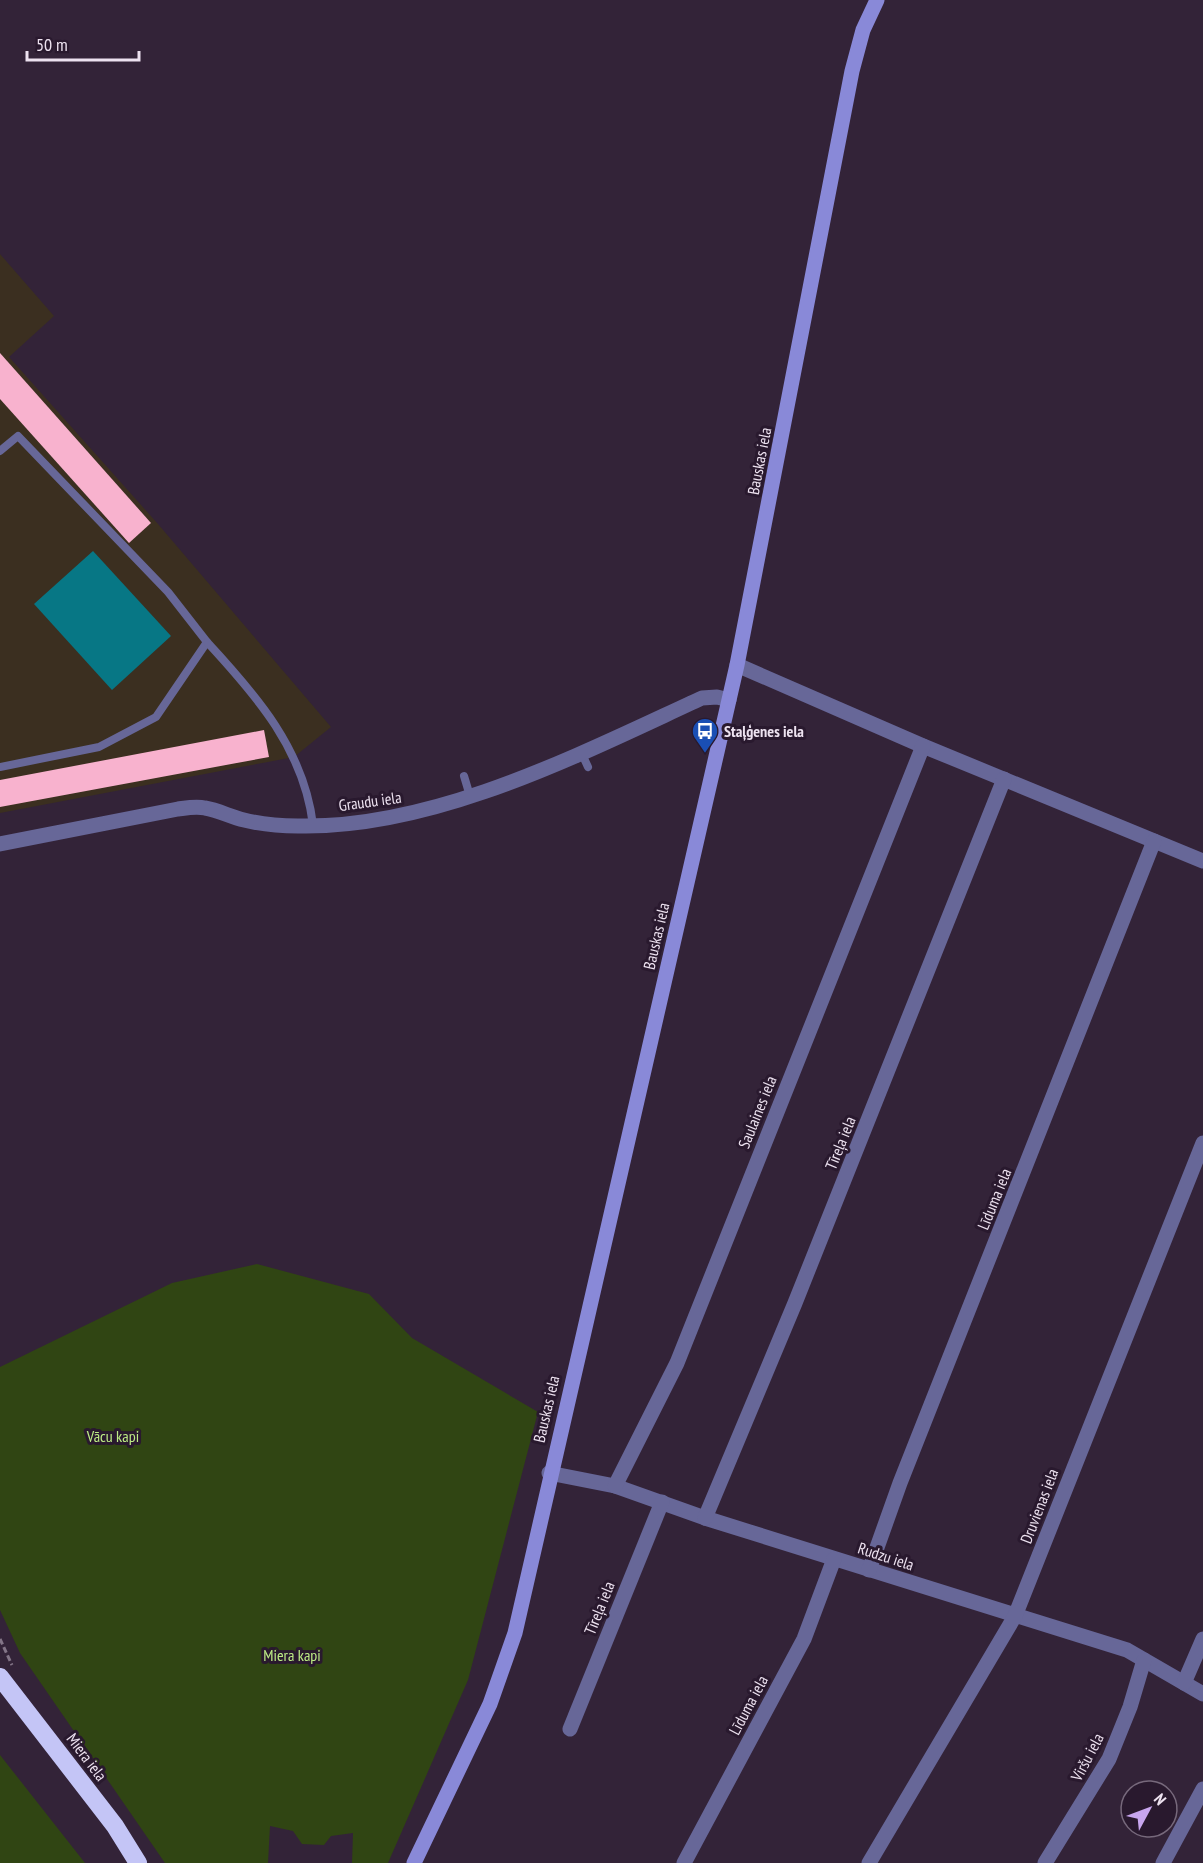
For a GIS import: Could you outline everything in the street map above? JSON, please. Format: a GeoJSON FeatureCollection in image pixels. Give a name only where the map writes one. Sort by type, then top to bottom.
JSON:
{"type":"FeatureCollection","features":[{"type":"Feature","properties":{"kind":"highway","name":"Miera iela"},"geometry":{"type":"LineString","coordinates":[[0,1677],[115,1826],[138,1863]]}},
{"type":"Feature","properties":{"kind":"street","name":"Bauskas iela"},"geometry":{"type":"LineString","coordinates":[[414,1863],[490,1704],[511,1643],[737,665],[852,71],[863,30],[877,0]]}},
{"type":"Feature","properties":{"kind":"street"},"geometry":{"type":"LineString","coordinates":[[737,665],[923,746],[1203,861]]}},
{"type":"Feature","properties":{"kind":"street","name":"Graudu iela"},"geometry":{"type":"LineString","coordinates":[[0,844],[178,808],[205,808],[246,821],[313,825],[405,815],[585,760],[702,698],[717,697],[729,700]]}},
{"type":"Feature","properties":{"kind":"street","name":"Saulaines iela"},"geometry":{"type":"LineString","coordinates":[[615,1486],[677,1363],[923,746]]}},
{"type":"Feature","properties":{"kind":"street","name":"Tīreļa iela"},"geometry":{"type":"LineString","coordinates":[[705,1518],[795,1303],[1004,779]]}},
{"type":"Feature","properties":{"kind":"street","name":"Līduma iela"},"geometry":{"type":"LineString","coordinates":[[869,1570],[900,1483],[1154,841]]}},
{"type":"Feature","properties":{"kind":"street","name":"Druvienas iela"},"geometry":{"type":"LineString","coordinates":[[869,1863],[1015,1616],[1203,1143]]}},
{"type":"Feature","properties":{"kind":"street","name":"Rudzu iela"},"geometry":{"type":"LineString","coordinates":[[549,1473],[615,1486],[705,1518],[1127,1650],[1203,1694]]}},
{"type":"Feature","properties":{"kind":"street","name":"Tīreļa iela"},"geometry":{"type":"LineString","coordinates":[[570,1729],[662,1502]]}},
{"type":"Feature","properties":{"kind":"street","name":"Līduma iela"},"geometry":{"type":"LineString","coordinates":[[684,1863],[804,1639],[834,1559]]}},
{"type":"Feature","properties":{"kind":"street"},"geometry":{"type":"LineString","coordinates":[[1184,1683],[1203,1639]]}},
{"type":"Feature","properties":{"kind":"street","name":"Viršu iela"},"geometry":{"type":"LineString","coordinates":[[1045,1863],[1109,1759],[1130,1707],[1144,1660]]}},
{"type":"Feature","properties":{"kind":"street"},"geometry":{"type":"LineString","coordinates":[[1163,1863],[1203,1789]]}},
{"type":"Feature","properties":{"kind":"lane"},"geometry":{"type":"LineString","coordinates":[[0,451],[18,436],[168,592],[207,642],[252,690],[280,728],[310,802],[313,825]]}},
{"type":"Feature","properties":{"kind":"lane"},"geometry":{"type":"LineString","coordinates":[[0,767],[99,747],[156,717],[207,642]]}},
{"type":"Feature","properties":{"kind":"lane"},"geometry":{"type":"LineString","coordinates":[[464,776],[470,796]]}},
{"type":"Feature","properties":{"kind":"shaded area"},"geometry":{"type":"Polygon","coordinates":[[[0,254],[54,316],[9,357],[158,524],[331,727],[294,757],[0,813],[0,254]]]}},
{"type":"Feature","properties":{"kind":"green space","name":"Miera kapi"},"geometry":{"type":"Polygon","coordinates":[[[257,1264],[369,1294],[412,1338],[538,1412],[468,1680],[388,1863],[352,1863],[353,1833],[331,1836],[324,1845],[302,1844],[293,1831],[270,1826],[268,1863],[165,1863],[20,1653],[0,1610],[0,1367],[172,1283],[257,1264]]]}},
{"type":"Feature","properties":{"kind":"green space"},"geometry":{"type":"Polygon","coordinates":[[[0,1755],[85,1863],[0,1863],[0,1755]]]}},
{"type":"Feature","properties":{"kind":"water"},"geometry":{"type":"Polygon","coordinates":[[[93,551],[171,636],[112,690],[34,604],[93,551]]]}},
{"type":"Feature","properties":{"kind":"building"},"geometry":{"type":"Polygon","coordinates":[[[0,353],[151,523],[129,543],[0,399],[0,353]]]}},
{"type":"Feature","properties":{"kind":"building"},"geometry":{"type":"Polygon","coordinates":[[[264,730],[269,757],[0,807],[0,780],[264,730]]]}},
{"type":"Feature","properties":{"kind":"place","name":"Staļģenes iela"},"geometry":{"type":"Point","coordinates":[705,754]}},
{"type":"Feature","properties":{"kind":"park label","name":"Vācu kapi"},"geometry":{"type":"Point","coordinates":[113,1436]}}]}
